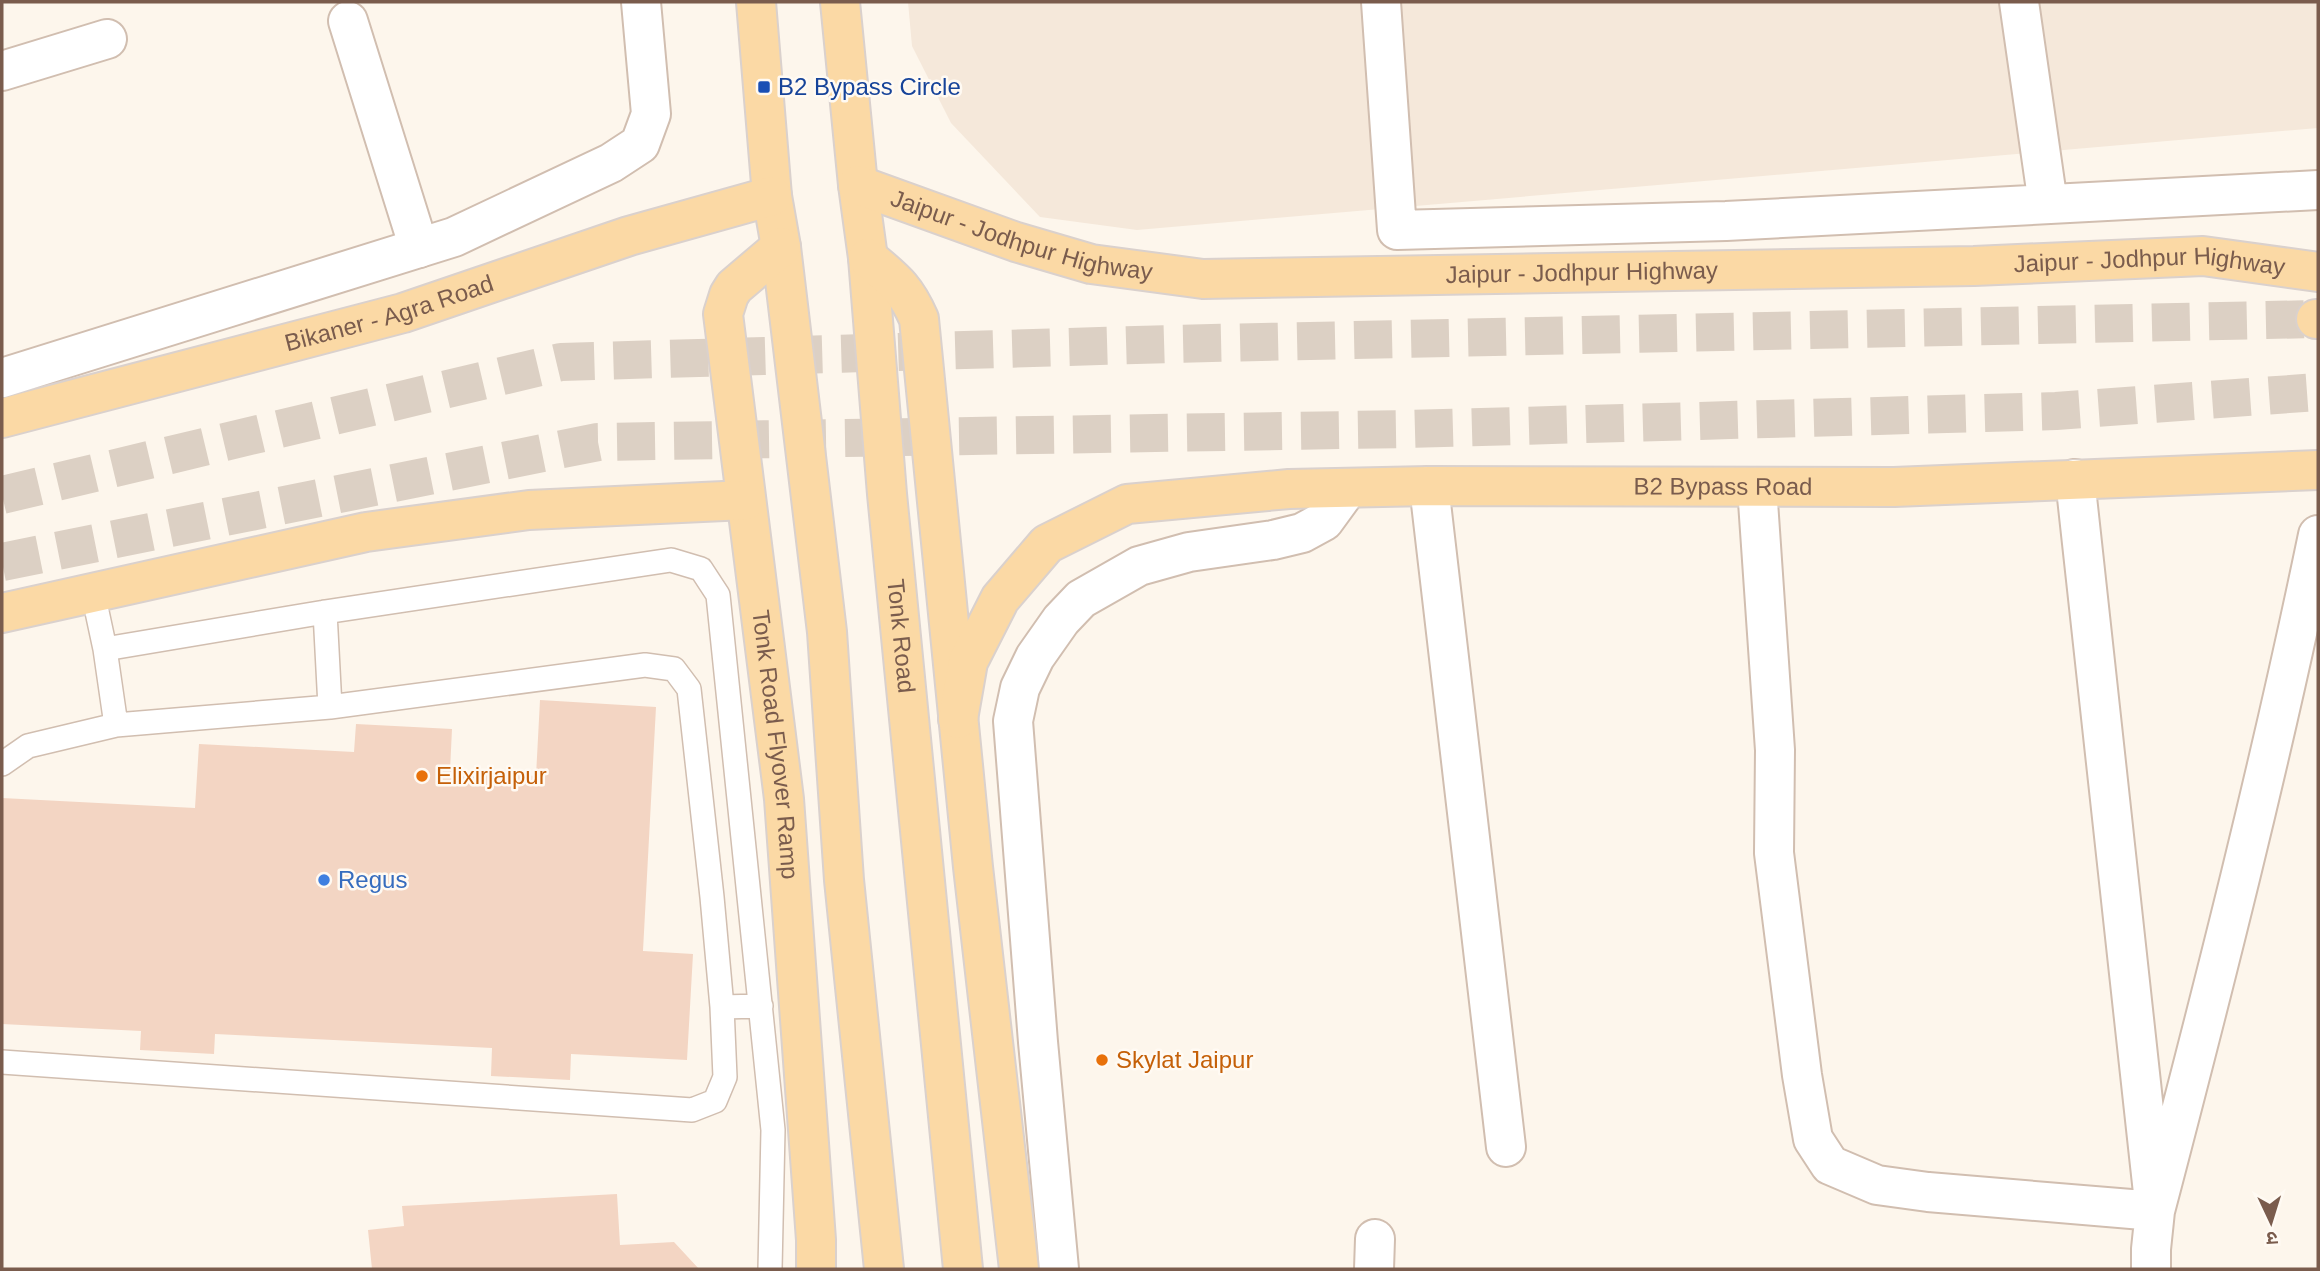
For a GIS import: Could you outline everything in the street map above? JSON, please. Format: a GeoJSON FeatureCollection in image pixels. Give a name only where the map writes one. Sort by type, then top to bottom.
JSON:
{"type":"FeatureCollection","features":[{"type":"Feature","properties":{"kind":"main road"},"geometry":{"type":"LineString","coordinates":[[756,2],[772,196],[781,247],[827,632],[845,880],[884,1269]]}},
{"type":"Feature","properties":{"kind":"main road","name":"Tonk Road"},"geometry":{"type":"LineString","coordinates":[[840,2],[868,258],[887,494],[963,1269]]}},
{"type":"Feature","properties":{"kind":"main road","name":"Jaipur - Jodhpur Highway"},"geometry":{"type":"LineString","coordinates":[[858,185],[1016,242],[1091,264],[1203,279],[1975,266],[2203,256],[2318,272]]}},
{"type":"Feature","properties":{"kind":"main road","name":"Bikaner - Agra Road"},"geometry":{"type":"LineString","coordinates":[[2,418],[402,313],[629,236],[772,196]]}},
{"type":"Feature","properties":{"kind":"main road","name":"Tonk Road Flyover Ramp"},"geometry":{"type":"LineString","coordinates":[[781,247],[734,287],[723,314],[783,799],[816,1269]]}},
{"type":"Feature","properties":{"kind":"main road"},"geometry":{"type":"LineString","coordinates":[[868,258],[904,290],[919,319],[973,867],[1020,1269]]}},
{"type":"Feature","properties":{"kind":"main road","name":"B2 Bypass Road"},"geometry":{"type":"LineString","coordinates":[[958,719],[968,662],[1000,599],[1047,544],[1128,504],[1289,489],[1429,486],[1894,487],[2318,470]]}},
{"type":"Feature","properties":{"kind":"main road"},"geometry":{"type":"LineString","coordinates":[[2,613],[366,531],[529,510],[746,500]]}},
{"type":"Feature","properties":{"kind":"street"},"geometry":{"type":"LineString","coordinates":[[2,378],[467,231],[611,163],[640,144],[651,114],[642,2]]}},
{"type":"Feature","properties":{"kind":"street"},"geometry":{"type":"LineString","coordinates":[[1381,2],[1398,230],[1726,221],[2318,190]]}},
{"type":"Feature","properties":{"kind":"street"},"geometry":{"type":"LineString","coordinates":[[2019,2],[2048,204]]}},
{"type":"Feature","properties":{"kind":"street"},"geometry":{"type":"LineString","coordinates":[[348,20],[419,247]]}},
{"type":"Feature","properties":{"kind":"street"},"geometry":{"type":"LineString","coordinates":[[2,71],[107,39]]}},
{"type":"Feature","properties":{"kind":"street"},"geometry":{"type":"LineString","coordinates":[[2075,479],[2155,1211]]}},
{"type":"Feature","properties":{"kind":"street"},"geometry":{"type":"LineString","coordinates":[[1429,486],[1506,1147]]}},
{"type":"Feature","properties":{"kind":"street"},"geometry":{"type":"LineString","coordinates":[[1757,487],[1775,750],[1774,853],[1802,1075],[1813,1139],[1830,1165],[1877,1185],[1928,1192],[2155,1211]]}},
{"type":"Feature","properties":{"kind":"street"},"geometry":{"type":"LineString","coordinates":[[1059,1269],[1013,721],[1020,688],[1035,657],[1061,620],[1081,599],[1110,581],[1139,566],[1189,552],[1302,533],[1324,521],[1348,488]]}},
{"type":"Feature","properties":{"kind":"street"},"geometry":{"type":"LineString","coordinates":[[2151,1269],[2155,1211],[2221,962],[2291,666],[2318,535]]}},
{"type":"Feature","properties":{"kind":"lane"},"geometry":{"type":"LineString","coordinates":[[105,649],[326,612],[671,560],[701,569],[718,595],[761,1006],[773,1130],[770,1269]]}},
{"type":"Feature","properties":{"kind":"lane"},"geometry":{"type":"LineString","coordinates":[[93,593],[105,649],[116,725]]}},
{"type":"Feature","properties":{"kind":"lane"},"geometry":{"type":"LineString","coordinates":[[326,612],[330,707]]}},
{"type":"Feature","properties":{"kind":"lane"},"geometry":{"type":"LineString","coordinates":[[2,764],[28,746],[116,725],[330,707],[645,665],[674,669],[689,689],[712,897],[725,1077],[715,1101],[692,1110],[2,1062]]}},
{"type":"Feature","properties":{"kind":"lane"},"geometry":{"type":"LineString","coordinates":[[712,897],[748,892]]}},
{"type":"Feature","properties":{"kind":"lane"},"geometry":{"type":"LineString","coordinates":[[722,1007],[761,1006]]}},
{"type":"Feature","properties":{"kind":"shaded area"},"geometry":{"type":"Polygon","coordinates":[[[908,2],[2318,2],[2318,128],[1137,230],[1040,217],[951,123],[912,46],[908,2]]]}},
{"type":"Feature","properties":{"kind":"building","name":"Regus"},"geometry":{"type":"Polygon","coordinates":[[[540,700],[656,707],[643,951],[693,954],[687,1060],[571,1054],[570,1080],[491,1076],[492,1048],[215,1034],[214,1054],[140,1050],[141,1031],[2,1024],[2,798],[195,808],[199,744],[354,752],[356,724],[452,729],[450,771],[536,776],[540,700]]]}},
{"type":"Feature","properties":{"kind":"building"},"geometry":{"type":"Polygon","coordinates":[[[617,1194],[620,1245],[674,1242],[699,1269],[372,1269],[368,1230],[404,1226],[402,1206],[617,1194]]]}},
{"type":"Feature","properties":{"kind":"tunnel"},"geometry":{"type":"LineString","coordinates":[[2,495],[561,362],[1169,344],[2316,319]]}},
{"type":"Feature","properties":{"kind":"tunnel"},"geometry":{"type":"LineString","coordinates":[[2,562],[598,442],[1409,429],[2056,411],[2318,392]]}},
{"type":"Feature","properties":{"kind":"place","name":"B2 Bypass Circle"},"geometry":{"type":"Point","coordinates":[764,87]}},
{"type":"Feature","properties":{"kind":"place","name":"Elixirjaipur"},"geometry":{"type":"Point","coordinates":[422,776]}},
{"type":"Feature","properties":{"kind":"place","name":"Regus"},"geometry":{"type":"Point","coordinates":[324,880]}},
{"type":"Feature","properties":{"kind":"place","name":"Skylat Jaipur"},"geometry":{"type":"Point","coordinates":[1102,1060]}}]}
